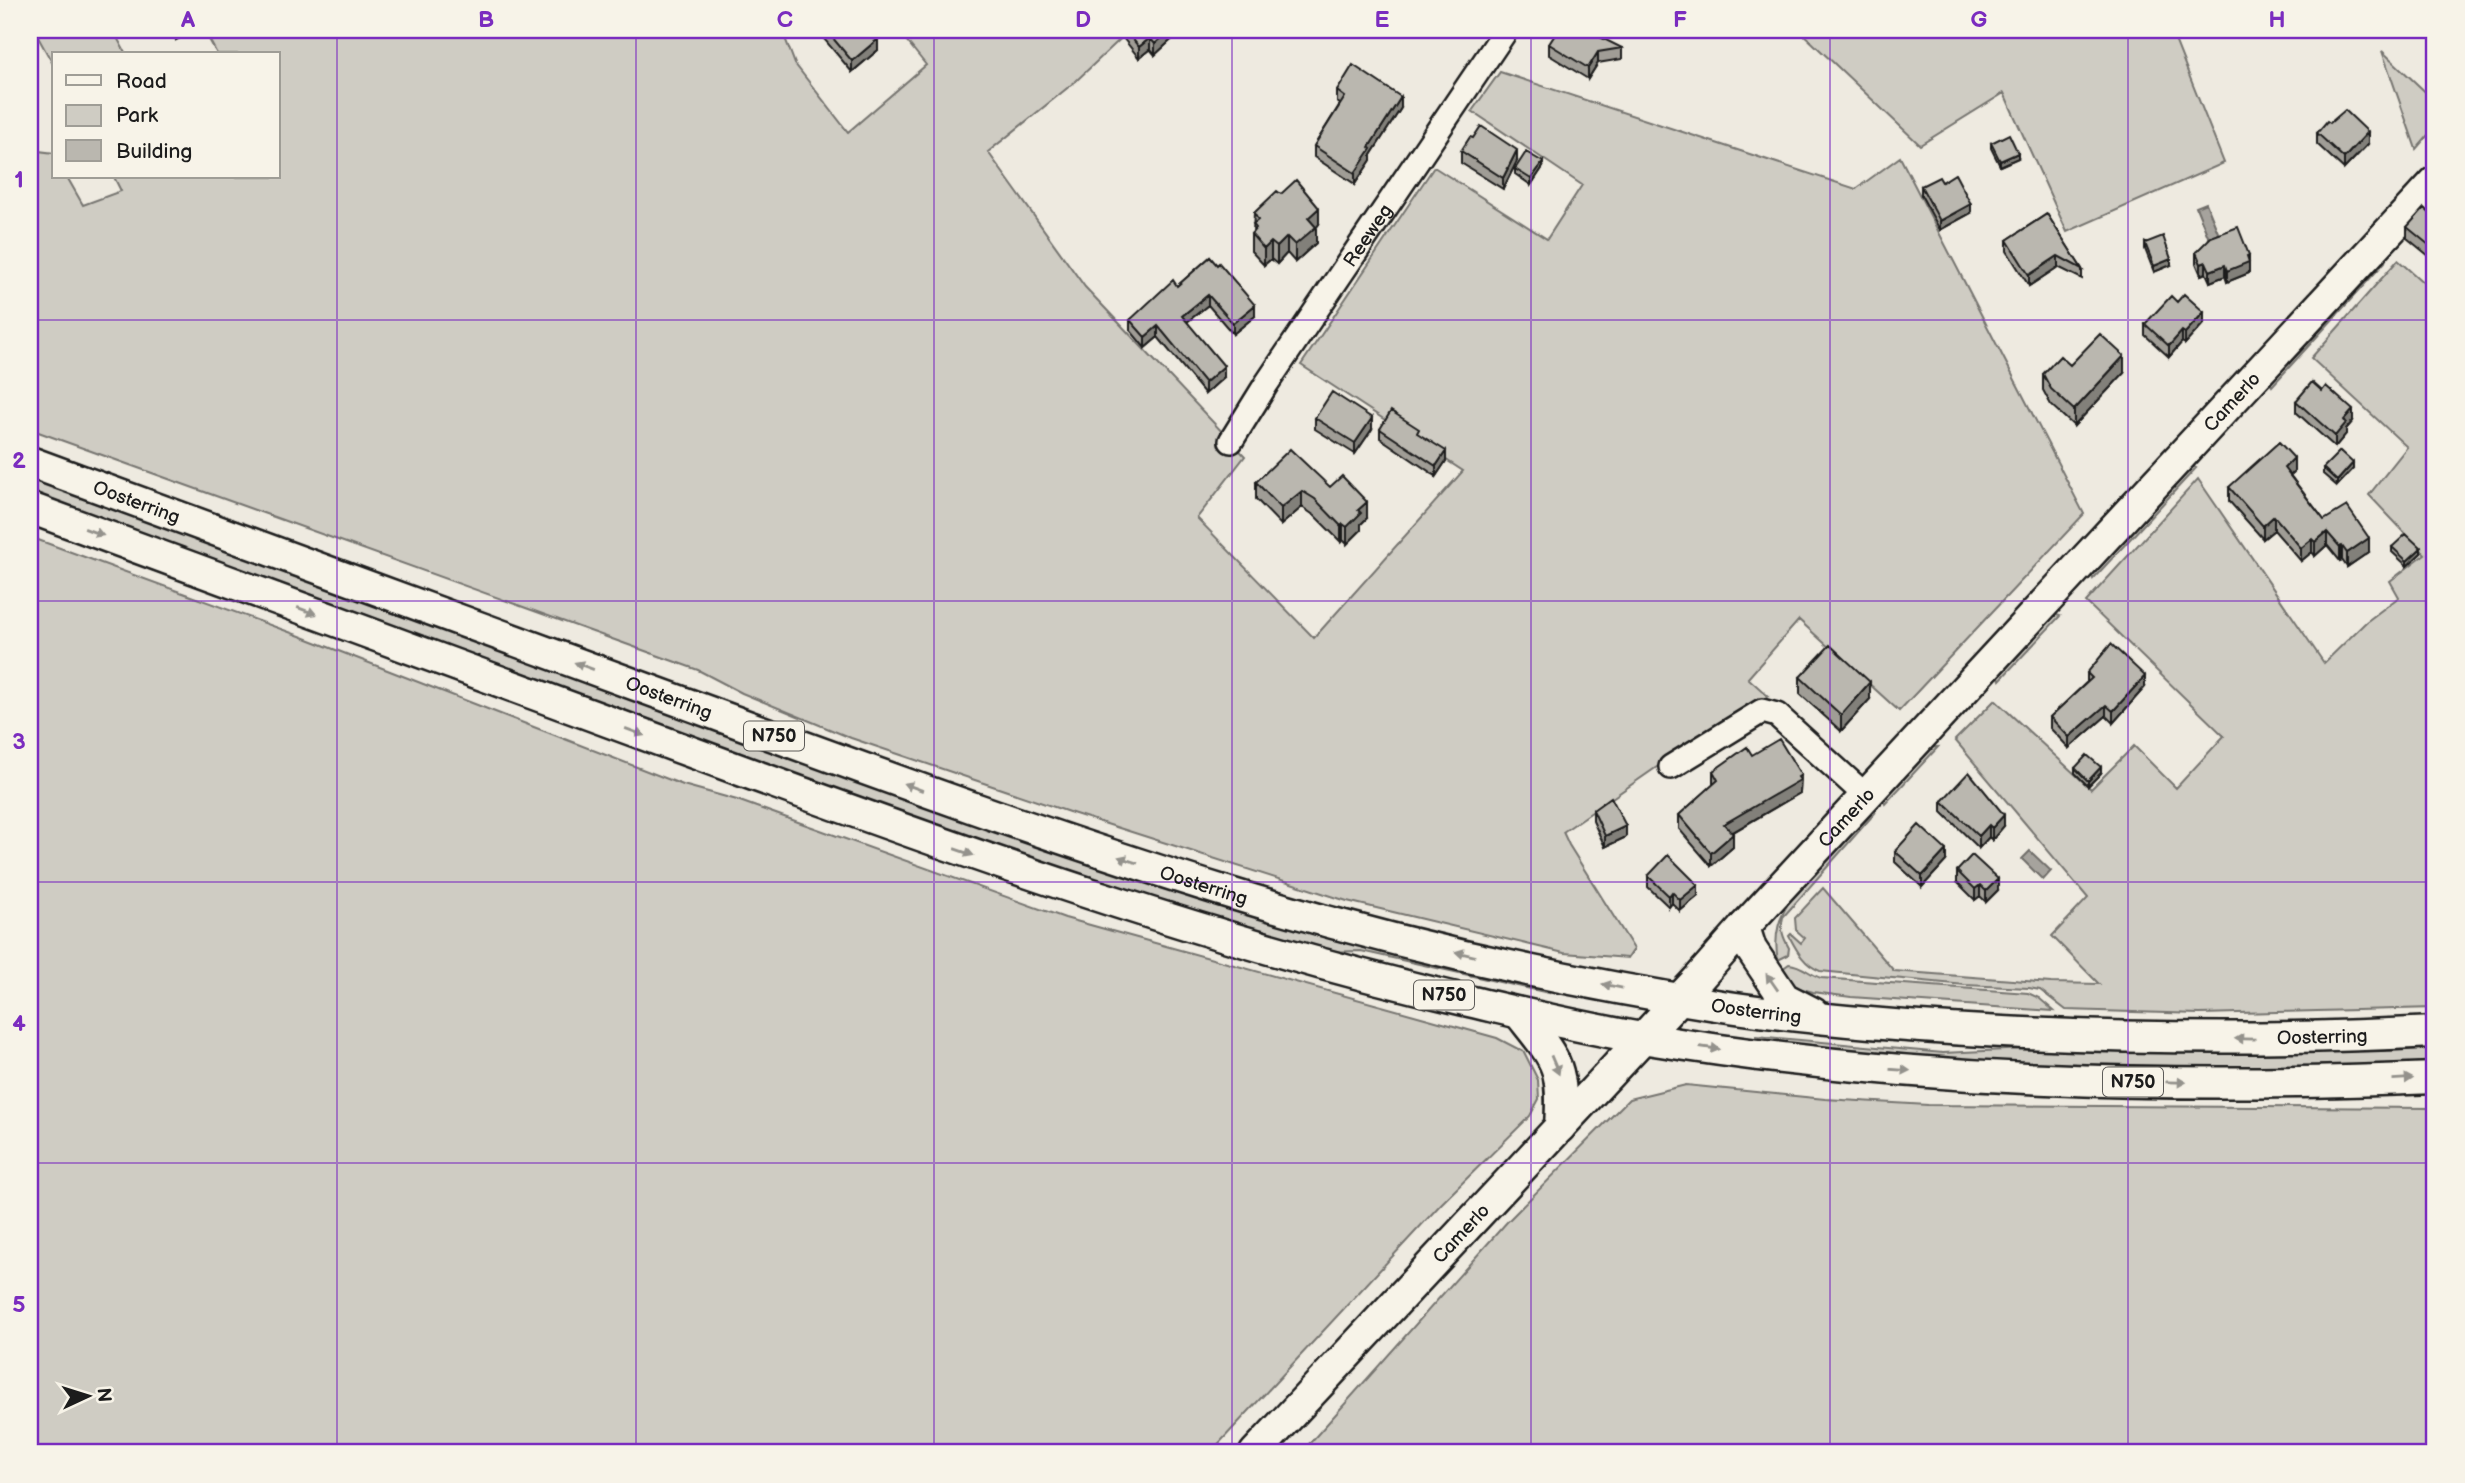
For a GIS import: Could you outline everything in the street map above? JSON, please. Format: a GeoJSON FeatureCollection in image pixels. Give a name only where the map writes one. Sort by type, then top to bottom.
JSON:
{"type":"FeatureCollection","features":[{"type":"Feature","properties":{"kind":"main road","name":"Camerlo"},"geometry":{"type":"LineString","coordinates":[[1255,1453],[2435,182]]}},
{"type":"Feature","properties":{"kind":"main road","name":"Oosterring"},"geometry":{"type":"LineString","coordinates":[[30,462],[958,803],[1222,891],[1374,933],[1531,970],[1679,999],[1755,1011],[1885,1025],[2082,1036],[2261,1039],[2435,1032]]}},
{"type":"Feature","properties":{"kind":"main road","name":"N750"},"geometry":{"type":"LineString","coordinates":[[30,508],[967,853],[1224,937],[1368,978],[1642,1038],[1832,1065],[2001,1078],[2255,1083],[2435,1078]]}},
{"type":"Feature","properties":{"kind":"main road"},"geometry":{"type":"LineString","coordinates":[[1744,927],[1751,949],[1784,998],[1821,1018]]}},
{"type":"Feature","properties":{"kind":"main road"},"geometry":{"type":"LineString","coordinates":[[1519,1013],[1558,1064],[1562,1096],[1560,1127]]}},
{"type":"Feature","properties":{"kind":"street","name":"Reeweg"},"geometry":{"type":"LineString","coordinates":[[1231,441],[1267,383],[1506,30]]}},
{"type":"Feature","properties":{"kind":"street"},"geometry":{"type":"LineString","coordinates":[[1671,767],[1762,711],[1777,715],[1866,796]]}},
{"type":"Feature","properties":{"kind":"green space"},"geometry":{"type":"Polygon","coordinates":[[[34,30],[113,30],[125,52],[52,52],[52,62],[34,30]]]}},
{"type":"Feature","properties":{"kind":"green space"},"geometry":{"type":"Polygon","coordinates":[[[204,30],[782,30],[795,64],[848,132],[926,65],[898,30],[1130,30],[1076,81],[988,152],[1085,287],[1245,456],[1197,518],[1314,638],[1463,471],[1301,365],[1434,167],[1547,239],[1582,185],[1472,111],[1500,72],[1856,189],[1900,157],[2084,514],[1899,711],[1799,620],[1748,678],[1768,696],[1680,751],[1563,832],[1634,949],[1628,958],[1564,953],[1347,901],[1069,812],[851,738],[742,693],[698,670],[30,429],[30,150],[52,153],[52,178],[68,178],[83,205],[121,191],[114,178],[280,178],[280,52],[216,52],[204,30]]]}},
{"type":"Feature","properties":{"kind":"green space"},"geometry":{"type":"Polygon","coordinates":[[[1799,30],[2171,30],[2224,163],[2067,232],[2004,93],[1920,145],[1799,30]]]}},
{"type":"Feature","properties":{"kind":"green space"},"geometry":{"type":"Polygon","coordinates":[[[2382,51],[2435,101],[2435,127],[2416,149],[2382,51]]]}},
{"type":"Feature","properties":{"kind":"green space"},"geometry":{"type":"Polygon","coordinates":[[[2389,246],[2385,262],[2272,386],[2269,381],[2389,246]]]}},
{"type":"Feature","properties":{"kind":"green space"},"geometry":{"type":"Polygon","coordinates":[[[2398,260],[2435,293],[2435,1008],[2200,1014],[2066,1010],[2040,990],[1820,971],[1805,961],[1789,936],[1791,934],[1801,943],[1805,938],[1796,930],[1795,918],[1823,888],[1894,971],[2099,984],[2052,936],[2088,898],[1955,740],[1995,700],[2091,789],[2134,746],[2176,788],[2224,736],[2086,602],[2198,479],[2324,663],[2366,622],[2399,597],[2390,581],[2425,554],[2369,495],[2407,447],[2311,358],[2398,260]]]}},
{"type":"Feature","properties":{"kind":"green space"},"geometry":{"type":"Polygon","coordinates":[[[2190,465],[2196,468],[2093,579],[2090,570],[2190,465]]]}},
{"type":"Feature","properties":{"kind":"green space"},"geometry":{"type":"Polygon","coordinates":[[[30,476],[547,666],[1550,986],[1549,993],[1361,951],[1323,952],[1055,870],[30,494],[30,476]]]}},
{"type":"Feature","properties":{"kind":"green space"},"geometry":{"type":"Polygon","coordinates":[[[30,537],[300,636],[683,785],[737,800],[1065,918],[1497,1038],[1524,1052],[1538,1080],[1539,1099],[1530,1116],[1441,1204],[1210,1453],[30,1453],[30,537]]]}},
{"type":"Feature","properties":{"kind":"green space"},"geometry":{"type":"Polygon","coordinates":[[[2049,613],[2060,616],[2000,680],[1998,673],[2049,613]]]}},
{"type":"Feature","properties":{"kind":"green space"},"geometry":{"type":"Polygon","coordinates":[[[1938,747],[1885,804],[1881,794],[1925,748],[1938,747]]]}},
{"type":"Feature","properties":{"kind":"green space"},"geometry":{"type":"Polygon","coordinates":[[[1869,811],[1875,813],[1783,917],[1783,933],[1789,948],[1788,955],[1778,960],[1777,934],[1781,918],[1789,902],[1869,811]]]}},
{"type":"Feature","properties":{"kind":"green space"},"geometry":{"type":"Polygon","coordinates":[[[1789,964],[1821,978],[2028,993],[2039,998],[2054,1011],[1813,992],[1792,986],[1782,969],[1789,964]]]}},
{"type":"Feature","properties":{"kind":"green space"},"geometry":{"type":"Polygon","coordinates":[[[1756,1036],[1943,1053],[2026,1049],[2228,1054],[2435,1045],[2435,1063],[2112,1067],[1974,1063],[1756,1041],[1756,1036]]]}},
{"type":"Feature","properties":{"kind":"green space"},"geometry":{"type":"Polygon","coordinates":[[[1686,1085],[1825,1099],[1928,1105],[2435,1108],[2435,1453],[1301,1453],[1507,1222],[1629,1099],[1686,1085]]]}},
{"type":"Feature","properties":{"kind":"shaded area"},"geometry":{"type":"Polygon","coordinates":[[[2206,203],[2219,235],[2209,239],[2196,207],[2206,203]]]}},
{"type":"Feature","properties":{"kind":"shaded area"},"geometry":{"type":"Polygon","coordinates":[[[2030,851],[2051,871],[2043,880],[2022,859],[2030,851]]]}},
{"type":"Feature","properties":{"kind":"building"},"geometry":{"type":"Polygon","coordinates":[[[826,30],[871,30],[878,39],[852,61],[826,30]]]}},
{"type":"Feature","properties":{"kind":"building"},"geometry":{"type":"Polygon","coordinates":[[[1125,30],[1170,30],[1155,44],[1150,38],[1139,47],[1125,30]]]}},
{"type":"Feature","properties":{"kind":"building"},"geometry":{"type":"Polygon","coordinates":[[[1558,30],[1586,30],[1622,48],[1598,52],[1588,68],[1549,44],[1558,30]]]}},
{"type":"Feature","properties":{"kind":"building"},"geometry":{"type":"Polygon","coordinates":[[[1353,65],[1401,97],[1355,173],[1314,146],[1345,97],[1337,91],[1353,65]]]}},
{"type":"Feature","properties":{"kind":"building"},"geometry":{"type":"Polygon","coordinates":[[[2345,110],[2368,132],[2344,158],[2317,133],[2327,121],[2330,123],[2345,110]]]}},
{"type":"Feature","properties":{"kind":"building"},"geometry":{"type":"Polygon","coordinates":[[[1481,126],[1517,150],[1503,178],[1461,151],[1481,126]]]}},
{"type":"Feature","properties":{"kind":"building"},"geometry":{"type":"Polygon","coordinates":[[[2009,134],[2018,153],[2000,161],[1991,143],[2009,134]]]}},
{"type":"Feature","properties":{"kind":"building"},"geometry":{"type":"Polygon","coordinates":[[[1526,152],[1543,162],[1531,179],[1515,169],[1526,152]]]}},
{"type":"Feature","properties":{"kind":"building"},"geometry":{"type":"Polygon","coordinates":[[[1955,174],[1971,204],[1940,221],[1921,186],[1939,177],[1942,182],[1955,174]]]}},
{"type":"Feature","properties":{"kind":"building"},"geometry":{"type":"Polygon","coordinates":[[[1296,180],[1319,208],[1308,218],[1316,227],[1295,245],[1287,237],[1277,247],[1271,242],[1264,249],[1251,234],[1256,228],[1253,224],[1258,220],[1254,213],[1277,191],[1281,194],[1296,180]]]}},
{"type":"Feature","properties":{"kind":"building"},"geometry":{"type":"Polygon","coordinates":[[[2424,208],[2435,216],[2435,250],[2407,227],[2424,208]]]}},
{"type":"Feature","properties":{"kind":"building"},"geometry":{"type":"Polygon","coordinates":[[[2047,214],[2082,269],[2058,256],[2029,275],[2007,240],[2047,214]]]}},
{"type":"Feature","properties":{"kind":"building"},"geometry":{"type":"Polygon","coordinates":[[[2238,227],[2249,262],[2227,271],[2225,265],[2210,271],[2206,262],[2201,264],[2196,252],[2211,237],[2238,227]]]}},
{"type":"Feature","properties":{"kind":"building"},"geometry":{"type":"Polygon","coordinates":[[[2163,236],[2171,259],[2154,266],[2145,243],[2163,236]]]}},
{"type":"Feature","properties":{"kind":"building"},"geometry":{"type":"Polygon","coordinates":[[[1210,257],[1217,265],[1219,263],[1255,305],[1233,323],[1208,295],[1182,316],[1224,366],[1205,383],[1158,326],[1145,337],[1130,320],[1173,280],[1177,286],[1210,257]]]}},
{"type":"Feature","properties":{"kind":"building"},"geometry":{"type":"Polygon","coordinates":[[[2184,294],[2204,312],[2169,346],[2145,324],[2171,296],[2177,302],[2184,294]]]}},
{"type":"Feature","properties":{"kind":"building"},"geometry":{"type":"Polygon","coordinates":[[[2100,334],[2124,356],[2074,410],[2051,389],[2043,374],[2060,356],[2070,365],[2100,334]]]}},
{"type":"Feature","properties":{"kind":"building"},"geometry":{"type":"Polygon","coordinates":[[[2312,382],[2322,391],[2326,386],[2353,410],[2335,436],[2296,401],[2312,382]]]}},
{"type":"Feature","properties":{"kind":"building"},"geometry":{"type":"Polygon","coordinates":[[[1332,392],[1372,418],[1355,443],[1315,418],[1332,392]]]}},
{"type":"Feature","properties":{"kind":"building"},"geometry":{"type":"Polygon","coordinates":[[[1391,411],[1419,429],[1417,433],[1446,451],[1436,466],[1380,429],[1391,411]]]}},
{"type":"Feature","properties":{"kind":"building"},"geometry":{"type":"Polygon","coordinates":[[[2279,442],[2294,458],[2284,468],[2324,520],[2347,506],[2369,538],[2347,553],[2327,532],[2315,542],[2312,539],[2301,548],[2274,516],[2263,526],[2229,487],[2279,442]]]}},
{"type":"Feature","properties":{"kind":"building"},"geometry":{"type":"Polygon","coordinates":[[[1290,449],[1330,487],[1342,476],[1367,502],[1358,510],[1361,513],[1347,527],[1343,524],[1341,526],[1315,499],[1302,491],[1281,508],[1256,482],[1290,449]]]}},
{"type":"Feature","properties":{"kind":"building"},"geometry":{"type":"Polygon","coordinates":[[[2340,451],[2353,463],[2337,481],[2323,468],[2340,451]]]}},
{"type":"Feature","properties":{"kind":"building"},"geometry":{"type":"Polygon","coordinates":[[[2406,534],[2421,548],[2407,561],[2392,547],[2406,534]]]}},
{"type":"Feature","properties":{"kind":"building"},"geometry":{"type":"Polygon","coordinates":[[[2111,644],[2145,676],[2113,711],[2106,705],[2069,737],[2050,717],[2092,678],[2087,673],[2111,644]]]}},
{"type":"Feature","properties":{"kind":"building"},"geometry":{"type":"Polygon","coordinates":[[[1830,645],[1870,682],[1841,715],[1800,677],[1830,645]]]}},
{"type":"Feature","properties":{"kind":"building"},"geometry":{"type":"Polygon","coordinates":[[[1779,739],[1801,775],[1798,777],[1800,780],[1724,824],[1733,834],[1711,853],[1679,815],[1718,780],[1713,771],[1747,747],[1752,755],[1779,739]]]}},
{"type":"Feature","properties":{"kind":"building"},"geometry":{"type":"Polygon","coordinates":[[[2087,755],[2101,767],[2088,781],[2075,768],[2087,755]]]}},
{"type":"Feature","properties":{"kind":"building"},"geometry":{"type":"Polygon","coordinates":[[[1969,772],[2004,815],[1992,828],[1989,825],[1979,836],[1942,801],[1969,772]]]}},
{"type":"Feature","properties":{"kind":"building"},"geometry":{"type":"Polygon","coordinates":[[[1611,797],[1626,826],[1605,836],[1593,810],[1611,797]]]}},
{"type":"Feature","properties":{"kind":"building"},"geometry":{"type":"Polygon","coordinates":[[[1919,825],[1946,850],[1922,876],[1895,851],[1919,825]]]}},
{"type":"Feature","properties":{"kind":"building"},"geometry":{"type":"Polygon","coordinates":[[[1668,855],[1698,885],[1680,900],[1672,892],[1669,896],[1648,876],[1668,855]]]}},
{"type":"Feature","properties":{"kind":"building"},"geometry":{"type":"Polygon","coordinates":[[[1972,855],[1998,879],[1986,891],[1980,885],[1975,889],[1957,871],[1972,855]]]}}]}
